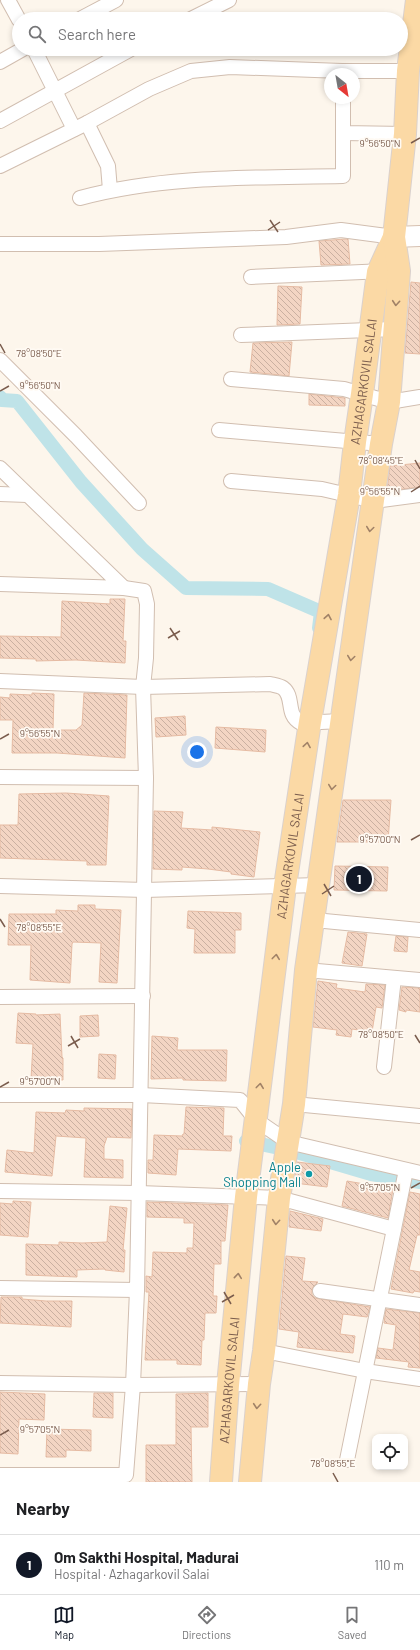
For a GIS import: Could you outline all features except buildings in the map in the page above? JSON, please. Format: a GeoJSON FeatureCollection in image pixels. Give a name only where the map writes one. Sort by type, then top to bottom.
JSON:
{"type":"FeatureCollection","features":[{"type":"Feature","properties":{"kind":"main road","name":"AZHAGARKOVIL SALAI"},"geometry":{"type":"LineString","coordinates":[[250,1482],[258,1384],[264,1351],[278,1198],[294,1104],[306,970],[381,444],[389,402],[399,271],[394,237],[405,134],[408,71],[417,25],[417,0]]}},
{"type":"Feature","properties":{"kind":"main road","name":"AZHAGARKOVIL SALAI"},"geometry":{"type":"LineString","coordinates":[[221,1482],[228,1384],[253,1127],[282,886],[306,722],[336,575],[349,495],[378,272],[394,237]]}},
{"type":"Feature","properties":{"kind":"main road"},"geometry":{"type":"LineString","coordinates":[[336,575],[362,582]]}},
{"type":"Feature","properties":{"kind":"street"},"geometry":{"type":"LineString","coordinates":[[0,4],[8,0],[15,12]]}},
{"type":"Feature","properties":{"kind":"street"},"geometry":{"type":"LineString","coordinates":[[93,12],[116,0]]}},
{"type":"Feature","properties":{"kind":"street"},"geometry":{"type":"LineString","coordinates":[[205,12],[229,0]]}},
{"type":"Feature","properties":{"kind":"street"},"geometry":{"type":"LineString","coordinates":[[0,62],[12,55]]}},
{"type":"Feature","properties":{"kind":"street"},"geometry":{"type":"LineString","coordinates":[[38,56],[74,129]]}},
{"type":"Feature","properties":{"kind":"street"},"geometry":{"type":"LineString","coordinates":[[0,121],[56,92],[118,56]]}},
{"type":"Feature","properties":{"kind":"street"},"geometry":{"type":"LineString","coordinates":[[0,166],[87,123],[149,88],[191,71],[230,67],[324,72]]}},
{"type":"Feature","properties":{"kind":"street"},"geometry":{"type":"LineString","coordinates":[[360,72],[408,71]]}},
{"type":"Feature","properties":{"kind":"street"},"geometry":{"type":"LineString","coordinates":[[80,198],[110,190],[204,180],[342,176],[343,104]]}},
{"type":"Feature","properties":{"kind":"street"},"geometry":{"type":"LineString","coordinates":[[87,123],[108,166],[110,190]]}},
{"type":"Feature","properties":{"kind":"street"},"geometry":{"type":"LineString","coordinates":[[343,133],[405,134]]}},
{"type":"Feature","properties":{"kind":"street"},"geometry":{"type":"LineString","coordinates":[[0,244],[99,244],[286,237],[341,230],[394,237],[420,236]]}},
{"type":"Feature","properties":{"kind":"street"},"geometry":{"type":"LineString","coordinates":[[251,277],[399,271]]}},
{"type":"Feature","properties":{"kind":"street"},"geometry":{"type":"LineString","coordinates":[[241,335],[394,329]]}},
{"type":"Feature","properties":{"kind":"street"},"geometry":{"type":"LineString","coordinates":[[0,360],[76,436],[139,503]]}},
{"type":"Feature","properties":{"kind":"street"},"geometry":{"type":"LineString","coordinates":[[231,380],[344,388],[389,402],[420,398]]}},
{"type":"Feature","properties":{"kind":"street"},"geometry":{"type":"LineString","coordinates":[[219,430],[381,444]]}},
{"type":"Feature","properties":{"kind":"street"},"geometry":{"type":"LineString","coordinates":[[0,468],[124,588]]}},
{"type":"Feature","properties":{"kind":"street"},"geometry":{"type":"LineString","coordinates":[[231,481],[315,488],[374,501],[420,496]]}},
{"type":"Feature","properties":{"kind":"street"},"geometry":{"type":"LineString","coordinates":[[0,494],[27,494]]}},
{"type":"Feature","properties":{"kind":"street"},"geometry":{"type":"LineString","coordinates":[[0,584],[124,588],[144,591],[147,604],[146,658],[143,687],[146,778],[145,890],[137,1290],[133,1385],[126,1475],[66,1479],[0,1475]]}},
{"type":"Feature","properties":{"kind":"street"},"geometry":{"type":"LineString","coordinates":[[0,681],[143,687],[270,684],[282,688],[289,696],[292,715],[296,720],[306,722],[341,721]]}},
{"type":"Feature","properties":{"kind":"street"},"geometry":{"type":"LineString","coordinates":[[0,777],[146,778]]}},
{"type":"Feature","properties":{"kind":"street"},"geometry":{"type":"LineString","coordinates":[[0,886],[145,890],[319,885]]}},
{"type":"Feature","properties":{"kind":"street"},"geometry":{"type":"LineString","coordinates":[[314,920],[420,930]]}},
{"type":"Feature","properties":{"kind":"street"},"geometry":{"type":"LineString","coordinates":[[306,970],[420,980]]}},
{"type":"Feature","properties":{"kind":"street"},"geometry":{"type":"LineString","coordinates":[[384,1067],[394,978]]}},
{"type":"Feature","properties":{"kind":"street"},"geometry":{"type":"LineString","coordinates":[[0,997],[143,996]]}},
{"type":"Feature","properties":{"kind":"street"},"geometry":{"type":"LineString","coordinates":[[0,1095],[140,1095],[240,1100],[253,1127],[287,1148],[405,1176],[420,1173]]}},
{"type":"Feature","properties":{"kind":"street"},"geometry":{"type":"LineString","coordinates":[[294,1104],[420,1116]]}},
{"type":"Feature","properties":{"kind":"street"},"geometry":{"type":"LineString","coordinates":[[347,1460],[405,1176]]}},
{"type":"Feature","properties":{"kind":"street"},"geometry":{"type":"LineString","coordinates":[[0,1191],[139,1193],[278,1198],[394,1229]]}},
{"type":"Feature","properties":{"kind":"street"},"geometry":{"type":"LineString","coordinates":[[0,1288],[137,1290]]}},
{"type":"Feature","properties":{"kind":"street"},"geometry":{"type":"LineString","coordinates":[[320,1291],[420,1305]]}},
{"type":"Feature","properties":{"kind":"street"},"geometry":{"type":"LineString","coordinates":[[264,1351],[365,1371],[420,1379]]}},
{"type":"Feature","properties":{"kind":"street"},"geometry":{"type":"LineString","coordinates":[[0,1383],[133,1385],[258,1384]]}},
{"type":"Feature","properties":{"kind":"waterway"},"geometry":{"type":"LineString","coordinates":[[0,397],[2,400],[17,401],[81,482],[142,549],[186,588],[268,589],[321,612],[319,628]]}},
{"type":"Feature","properties":{"kind":"waterway"},"geometry":{"type":"LineString","coordinates":[[246,1141],[293,1151],[371,1174],[420,1182]]}},
{"type":"Feature","properties":{"kind":"place","name":"Om Sakthi Hospital, Madurai"},"geometry":{"type":"Point","coordinates":[359,879]}},
{"type":"Feature","properties":{"kind":"place","name":"Apple Shopping Mall"},"geometry":{"type":"Point","coordinates":[309,1174]}}]}
